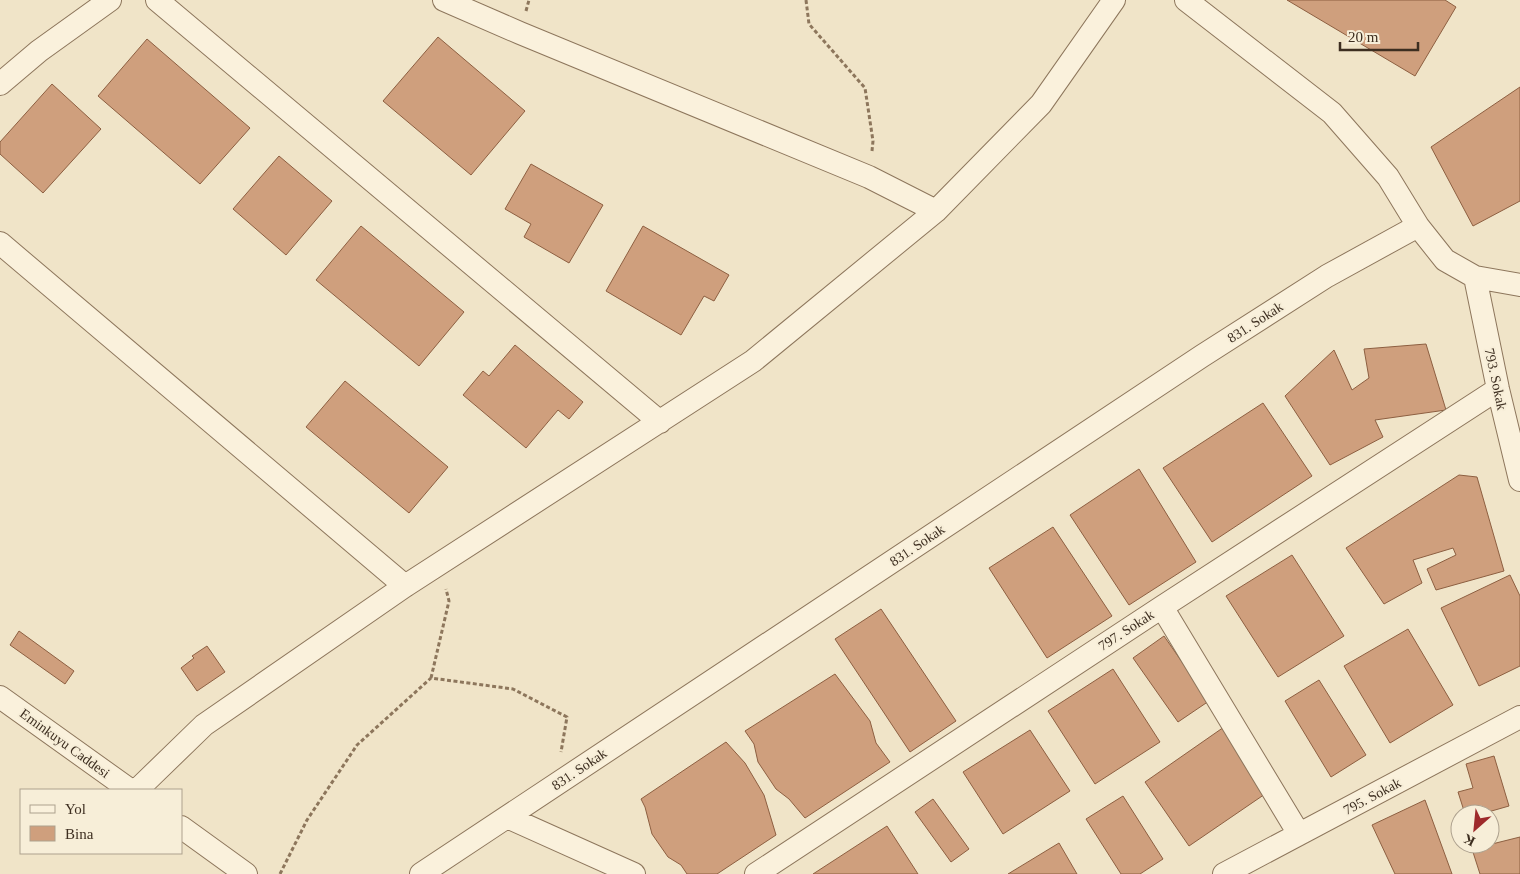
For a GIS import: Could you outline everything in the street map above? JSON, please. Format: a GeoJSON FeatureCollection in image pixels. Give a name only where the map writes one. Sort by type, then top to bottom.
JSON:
{"type":"FeatureCollection","features":[{"type":"Feature","properties":{"kind":"street"},"geometry":{"type":"LineString","coordinates":[[0,84],[39,51],[110,0]]}},
{"type":"Feature","properties":{"kind":"street"},"geometry":{"type":"LineString","coordinates":[[157,0],[660,422]]}},
{"type":"Feature","properties":{"kind":"street"},"geometry":{"type":"LineString","coordinates":[[444,0],[869,177],[936,210]]}},
{"type":"Feature","properties":{"kind":"street"},"geometry":{"type":"LineString","coordinates":[[138,789],[204,726],[406,586],[753,361],[936,210],[1041,104],[1114,0]]}},
{"type":"Feature","properties":{"kind":"street"},"geometry":{"type":"LineString","coordinates":[[1186,0],[1332,113],[1388,177],[1418,226],[1445,260],[1474,277],[1520,285]]}},
{"type":"Feature","properties":{"kind":"street","name":"831. Sokak"},"geometry":{"type":"LineString","coordinates":[[421,874],[1227,340],[1327,276],[1418,226]]}},
{"type":"Feature","properties":{"kind":"street"},"geometry":{"type":"LineString","coordinates":[[0,243],[406,586]]}},
{"type":"Feature","properties":{"kind":"street","name":"793. Sokak"},"geometry":{"type":"LineString","coordinates":[[1474,277],[1520,480]]}},
{"type":"Feature","properties":{"kind":"street","name":"797. Sokak"},"geometry":{"type":"LineString","coordinates":[[756,874],[1498,389]]}},
{"type":"Feature","properties":{"kind":"street"},"geometry":{"type":"LineString","coordinates":[[1162,607],[1300,834]]}},
{"type":"Feature","properties":{"kind":"street","name":"Eminkuyu Caddesi"},"geometry":{"type":"LineString","coordinates":[[0,697],[129,789]]}},
{"type":"Feature","properties":{"kind":"street","name":"795. Sokak"},"geometry":{"type":"LineString","coordinates":[[1224,874],[1520,717]]}},
{"type":"Feature","properties":{"kind":"street"},"geometry":{"type":"LineString","coordinates":[[507,817],[634,874]]}},
{"type":"Feature","properties":{"kind":"street"},"geometry":{"type":"LineString","coordinates":[[182,828],[246,874]]}},
{"type":"Feature","properties":{"kind":"path"},"geometry":{"type":"LineString","coordinates":[[806,0],[809,24],[865,88],[873,141],[869,177]]}},
{"type":"Feature","properties":{"kind":"path"},"geometry":{"type":"LineString","coordinates":[[280,874],[307,820],[357,745],[431,678],[449,601],[440,564]]}},
{"type":"Feature","properties":{"kind":"path"},"geometry":{"type":"LineString","coordinates":[[431,678],[513,689],[567,717],[556,785]]}},
{"type":"Feature","properties":{"kind":"building"},"geometry":{"type":"Polygon","coordinates":[[[1287,0],[1445,0],[1456,7],[1415,76],[1287,0]]]}},
{"type":"Feature","properties":{"kind":"building"},"geometry":{"type":"Polygon","coordinates":[[[438,37],[525,111],[471,175],[383,101],[438,37]]]}},
{"type":"Feature","properties":{"kind":"building"},"geometry":{"type":"Polygon","coordinates":[[[147,39],[250,128],[200,184],[98,96],[147,39]]]}},
{"type":"Feature","properties":{"kind":"building"},"geometry":{"type":"Polygon","coordinates":[[[52,84],[101,129],[43,193],[0,154],[0,142],[52,84]]]}},
{"type":"Feature","properties":{"kind":"building"},"geometry":{"type":"Polygon","coordinates":[[[1520,87],[1520,201],[1473,226],[1431,147],[1520,87]]]}},
{"type":"Feature","properties":{"kind":"building"},"geometry":{"type":"Polygon","coordinates":[[[279,156],[332,201],[286,255],[233,209],[279,156]]]}},
{"type":"Feature","properties":{"kind":"building"},"geometry":{"type":"Polygon","coordinates":[[[531,164],[603,205],[569,263],[524,237],[531,224],[505,209],[531,164]]]}},
{"type":"Feature","properties":{"kind":"building"},"geometry":{"type":"Polygon","coordinates":[[[361,226],[464,312],[419,366],[316,280],[361,226]]]}},
{"type":"Feature","properties":{"kind":"building"},"geometry":{"type":"Polygon","coordinates":[[[643,226],[729,275],[714,301],[704,296],[681,335],[606,291],[643,226]]]}},
{"type":"Feature","properties":{"kind":"building"},"geometry":{"type":"Polygon","coordinates":[[[1426,344],[1446,410],[1375,420],[1383,437],[1330,465],[1285,396],[1334,350],[1352,390],[1369,378],[1364,349],[1426,344]]]}},
{"type":"Feature","properties":{"kind":"building"},"geometry":{"type":"Polygon","coordinates":[[[515,345],[583,402],[569,419],[558,410],[526,448],[463,395],[483,371],[489,376],[515,345]]]}},
{"type":"Feature","properties":{"kind":"building"},"geometry":{"type":"Polygon","coordinates":[[[345,381],[448,467],[409,513],[306,427],[345,381]]]}},
{"type":"Feature","properties":{"kind":"building"},"geometry":{"type":"Polygon","coordinates":[[[1263,403],[1312,476],[1212,542],[1163,468],[1263,403]]]}},
{"type":"Feature","properties":{"kind":"building"},"geometry":{"type":"Polygon","coordinates":[[[1139,469],[1196,562],[1129,605],[1070,515],[1139,469]]]}},
{"type":"Feature","properties":{"kind":"building"},"geometry":{"type":"Polygon","coordinates":[[[1459,475],[1477,477],[1504,571],[1436,590],[1427,569],[1456,555],[1453,548],[1413,560],[1422,583],[1384,604],[1346,548],[1459,475]]]}},
{"type":"Feature","properties":{"kind":"building"},"geometry":{"type":"Polygon","coordinates":[[[1053,527],[1112,616],[1047,658],[989,568],[1053,527]]]}},
{"type":"Feature","properties":{"kind":"building"},"geometry":{"type":"Polygon","coordinates":[[[1292,555],[1344,636],[1278,677],[1226,596],[1292,555]]]}},
{"type":"Feature","properties":{"kind":"building"},"geometry":{"type":"Polygon","coordinates":[[[1510,575],[1520,596],[1520,666],[1479,686],[1441,608],[1510,575]]]}},
{"type":"Feature","properties":{"kind":"building"},"geometry":{"type":"Polygon","coordinates":[[[881,609],[956,721],[910,752],[835,639],[881,609]]]}},
{"type":"Feature","properties":{"kind":"building"},"geometry":{"type":"Polygon","coordinates":[[[1408,629],[1453,705],[1390,743],[1344,666],[1408,629]]]}},
{"type":"Feature","properties":{"kind":"building"},"geometry":{"type":"Polygon","coordinates":[[[19,631],[74,671],[65,684],[10,645],[19,631]]]}},
{"type":"Feature","properties":{"kind":"building"},"geometry":{"type":"Polygon","coordinates":[[[1164,636],[1209,701],[1178,722],[1133,658],[1164,636]]]}},
{"type":"Feature","properties":{"kind":"building"},"geometry":{"type":"Polygon","coordinates":[[[207,646],[225,672],[197,691],[181,668],[194,658],[192,656],[207,646]]]}},
{"type":"Feature","properties":{"kind":"building"},"geometry":{"type":"Polygon","coordinates":[[[1113,669],[1160,742],[1095,784],[1048,711],[1113,669]]]}},
{"type":"Feature","properties":{"kind":"building"},"geometry":{"type":"Polygon","coordinates":[[[835,674],[870,721],[876,743],[890,762],[805,818],[789,799],[776,789],[758,762],[754,744],[745,731],[835,674]]]}},
{"type":"Feature","properties":{"kind":"building"},"geometry":{"type":"Polygon","coordinates":[[[1319,680],[1366,755],[1331,777],[1285,701],[1319,680]]]}},
{"type":"Feature","properties":{"kind":"building"},"geometry":{"type":"Polygon","coordinates":[[[1224,727],[1268,792],[1189,846],[1145,782],[1224,727]]]}},
{"type":"Feature","properties":{"kind":"building"},"geometry":{"type":"Polygon","coordinates":[[[1030,730],[1070,791],[1003,834],[963,772],[1030,730]]]}},
{"type":"Feature","properties":{"kind":"building"},"geometry":{"type":"Polygon","coordinates":[[[726,742],[745,763],[764,795],[776,835],[717,874],[687,874],[681,865],[668,857],[652,834],[641,799],[726,742]]]}},
{"type":"Feature","properties":{"kind":"building"},"geometry":{"type":"Polygon","coordinates":[[[1494,756],[1509,806],[1500,809],[1500,804],[1462,804],[1458,792],[1473,788],[1466,764],[1494,756]]]}},
{"type":"Feature","properties":{"kind":"building"},"geometry":{"type":"Polygon","coordinates":[[[1123,796],[1163,859],[1140,874],[1121,874],[1086,819],[1123,796]]]}},
{"type":"Feature","properties":{"kind":"building"},"geometry":{"type":"Polygon","coordinates":[[[933,799],[969,849],[951,862],[915,812],[933,799]]]}},
{"type":"Feature","properties":{"kind":"building"},"geometry":{"type":"Polygon","coordinates":[[[1425,800],[1452,874],[1395,874],[1372,825],[1425,800]]]}},
{"type":"Feature","properties":{"kind":"building"},"geometry":{"type":"Polygon","coordinates":[[[887,826],[918,874],[813,874],[887,826]]]}},
{"type":"Feature","properties":{"kind":"building"},"geometry":{"type":"Polygon","coordinates":[[[1520,837],[1520,874],[1480,874],[1474,854],[1500,854],[1500,842],[1520,837]]]}},
{"type":"Feature","properties":{"kind":"building"},"geometry":{"type":"Polygon","coordinates":[[[1059,843],[1077,874],[1008,874],[1059,843]]]}}]}
